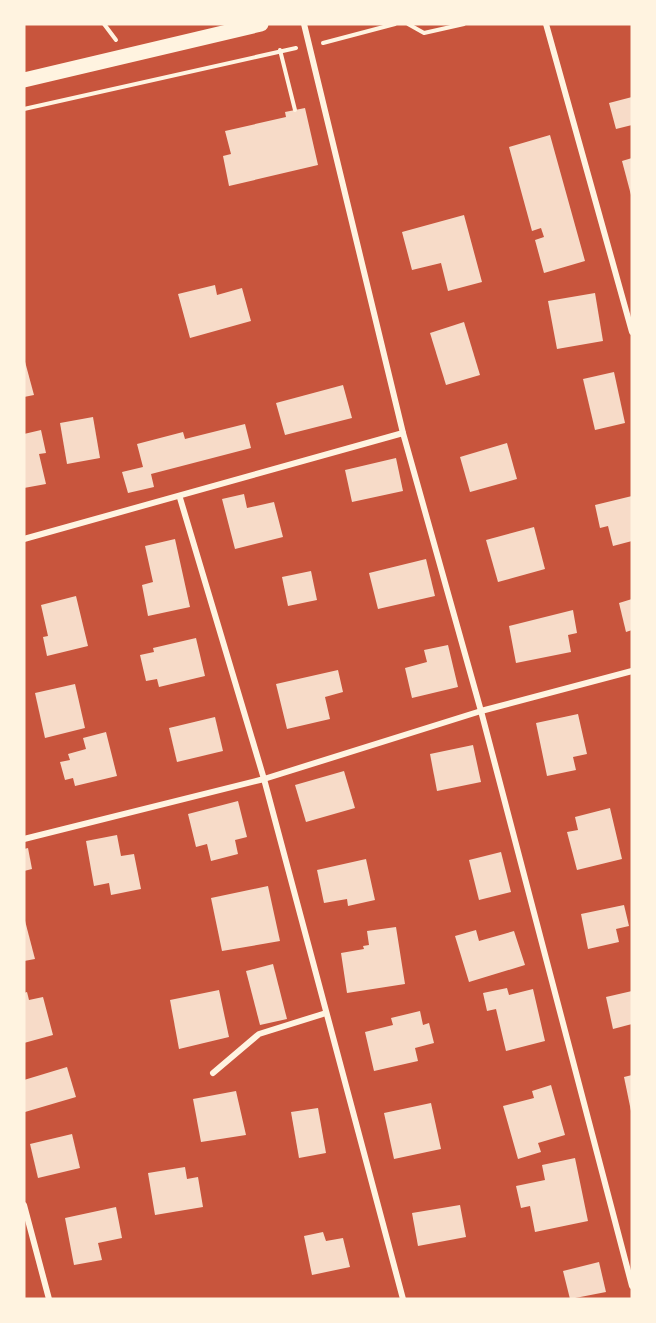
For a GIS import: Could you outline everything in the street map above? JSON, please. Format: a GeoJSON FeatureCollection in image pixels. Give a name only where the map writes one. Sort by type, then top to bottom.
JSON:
{"type":"FeatureCollection","features":[{"type":"Feature","properties":{"kind":"main road"},"geometry":{"type":"LineString","coordinates":[[24,80],[261,24]]}},
{"type":"Feature","properties":{"kind":"street"},"geometry":{"type":"LineString","coordinates":[[304,24],[404,434],[481,711],[632,1286]]}},
{"type":"Feature","properties":{"kind":"street"},"geometry":{"type":"LineString","coordinates":[[546,24],[632,332]]}},
{"type":"Feature","properties":{"kind":"street"},"geometry":{"type":"LineString","coordinates":[[24,539],[180,498],[404,434]]}},
{"type":"Feature","properties":{"kind":"street"},"geometry":{"type":"LineString","coordinates":[[180,498],[264,779],[403,1299]]}},
{"type":"Feature","properties":{"kind":"street"},"geometry":{"type":"LineString","coordinates":[[24,839],[264,779],[481,711],[632,671]]}},
{"type":"Feature","properties":{"kind":"street"},"geometry":{"type":"LineString","coordinates":[[213,1073],[259,1034],[326,1013]]}},
{"type":"Feature","properties":{"kind":"street"},"geometry":{"type":"LineString","coordinates":[[24,1205],[50,1299]]}},
{"type":"Feature","properties":{"kind":"path"},"geometry":{"type":"LineString","coordinates":[[24,109],[280,50],[309,47],[395,24]]}},
{"type":"Feature","properties":{"kind":"path"},"geometry":{"type":"LineString","coordinates":[[408,24],[424,33],[464,24]]}},
{"type":"Feature","properties":{"kind":"path"},"geometry":{"type":"LineString","coordinates":[[280,50],[295,110]]}},
{"type":"Feature","properties":{"kind":"building"},"geometry":{"type":"Polygon","coordinates":[[[632,97],[632,125],[616,129],[609,103],[632,97]]]}},
{"type":"Feature","properties":{"kind":"building"},"geometry":{"type":"Polygon","coordinates":[[[305,108],[318,165],[229,186],[223,156],[231,154],[225,131],[286,117],[285,112],[305,108]]]}},
{"type":"Feature","properties":{"kind":"building"},"geometry":{"type":"Polygon","coordinates":[[[550,135],[585,261],[544,273],[535,240],[544,237],[541,228],[532,231],[509,147],[550,135]]]}},
{"type":"Feature","properties":{"kind":"building"},"geometry":{"type":"Polygon","coordinates":[[[632,158],[632,195],[631,195],[622,161],[632,158]]]}},
{"type":"Feature","properties":{"kind":"building"},"geometry":{"type":"Polygon","coordinates":[[[464,215],[482,282],[448,291],[441,263],[412,270],[402,232],[464,215]]]}},
{"type":"Feature","properties":{"kind":"building"},"geometry":{"type":"Polygon","coordinates":[[[215,285],[217,295],[242,288],[251,321],[190,338],[178,294],[215,285]]]}},
{"type":"Feature","properties":{"kind":"building"},"geometry":{"type":"Polygon","coordinates":[[[595,293],[603,341],[557,349],[548,301],[595,293]]]}},
{"type":"Feature","properties":{"kind":"building"},"geometry":{"type":"Polygon","coordinates":[[[464,322],[480,375],[446,385],[430,333],[464,322]]]}},
{"type":"Feature","properties":{"kind":"building"},"geometry":{"type":"Polygon","coordinates":[[[24,358],[34,395],[24,397],[24,358]]]}},
{"type":"Feature","properties":{"kind":"building"},"geometry":{"type":"Polygon","coordinates":[[[614,372],[625,423],[595,430],[583,379],[614,372]]]}},
{"type":"Feature","properties":{"kind":"building"},"geometry":{"type":"Polygon","coordinates":[[[343,385],[352,418],[285,435],[276,403],[343,385]]]}},
{"type":"Feature","properties":{"kind":"building"},"geometry":{"type":"Polygon","coordinates":[[[93,417],[100,458],[67,464],[60,423],[93,417]]]}},
{"type":"Feature","properties":{"kind":"building"},"geometry":{"type":"Polygon","coordinates":[[[245,424],[251,448],[151,474],[154,487],[128,493],[122,472],[143,467],[137,444],[183,432],[185,439],[245,424]]]}},
{"type":"Feature","properties":{"kind":"building"},"geometry":{"type":"Polygon","coordinates":[[[41,430],[46,453],[39,454],[46,484],[24,488],[24,434],[41,430]]]}},
{"type":"Feature","properties":{"kind":"building"},"geometry":{"type":"Polygon","coordinates":[[[507,443],[517,479],[470,492],[460,457],[507,443]]]}},
{"type":"Feature","properties":{"kind":"building"},"geometry":{"type":"Polygon","coordinates":[[[396,458],[403,491],[352,502],[345,470],[396,458]]]}},
{"type":"Feature","properties":{"kind":"building"},"geometry":{"type":"Polygon","coordinates":[[[244,494],[247,508],[274,502],[283,537],[235,549],[222,499],[244,494]]]}},
{"type":"Feature","properties":{"kind":"building"},"geometry":{"type":"Polygon","coordinates":[[[632,496],[632,541],[613,546],[608,526],[600,528],[595,505],[632,496]]]}},
{"type":"Feature","properties":{"kind":"building"},"geometry":{"type":"Polygon","coordinates":[[[534,527],[545,569],[498,582],[486,540],[534,527]]]}},
{"type":"Feature","properties":{"kind":"building"},"geometry":{"type":"Polygon","coordinates":[[[175,539],[190,607],[148,616],[142,585],[153,582],[145,546],[175,539]]]}},
{"type":"Feature","properties":{"kind":"building"},"geometry":{"type":"Polygon","coordinates":[[[426,559],[435,596],[378,609],[369,573],[426,559]]]}},
{"type":"Feature","properties":{"kind":"building"},"geometry":{"type":"Polygon","coordinates":[[[311,571],[317,600],[288,606],[282,577],[311,571]]]}},
{"type":"Feature","properties":{"kind":"building"},"geometry":{"type":"Polygon","coordinates":[[[76,596],[88,646],[47,656],[43,637],[48,636],[41,605],[76,596]]]}},
{"type":"Feature","properties":{"kind":"building"},"geometry":{"type":"Polygon","coordinates":[[[632,599],[632,630],[626,632],[619,603],[632,599]]]}},
{"type":"Feature","properties":{"kind":"building"},"geometry":{"type":"Polygon","coordinates":[[[573,610],[577,633],[568,635],[571,652],[516,663],[509,626],[573,610]]]}},
{"type":"Feature","properties":{"kind":"building"},"geometry":{"type":"Polygon","coordinates":[[[196,638],[205,676],[159,687],[157,679],[146,681],[140,655],[154,652],[153,648],[196,638]]]}},
{"type":"Feature","properties":{"kind":"building"},"geometry":{"type":"Polygon","coordinates":[[[448,645],[458,687],[412,698],[405,668],[427,662],[424,650],[448,645]]]}},
{"type":"Feature","properties":{"kind":"building"},"geometry":{"type":"Polygon","coordinates":[[[338,670],[343,692],[325,697],[330,719],[287,729],[276,684],[338,670]]]}},
{"type":"Feature","properties":{"kind":"building"},"geometry":{"type":"Polygon","coordinates":[[[75,684],[85,728],[45,738],[35,693],[75,684]]]}},
{"type":"Feature","properties":{"kind":"building"},"geometry":{"type":"Polygon","coordinates":[[[578,714],[587,754],[573,757],[576,770],[547,776],[536,723],[578,714]]]}},
{"type":"Feature","properties":{"kind":"building"},"geometry":{"type":"Polygon","coordinates":[[[215,717],[223,751],[177,762],[169,728],[215,717]]]}},
{"type":"Feature","properties":{"kind":"building"},"geometry":{"type":"Polygon","coordinates":[[[106,732],[117,776],[75,786],[73,778],[65,780],[60,762],[70,760],[68,754],[86,749],[83,738],[106,732]]]}},
{"type":"Feature","properties":{"kind":"building"},"geometry":{"type":"Polygon","coordinates":[[[473,745],[481,782],[437,791],[430,754],[473,745]]]}},
{"type":"Feature","properties":{"kind":"building"},"geometry":{"type":"Polygon","coordinates":[[[344,771],[355,808],[306,822],[295,785],[344,771]]]}},
{"type":"Feature","properties":{"kind":"building"},"geometry":{"type":"Polygon","coordinates":[[[238,801],[247,837],[235,840],[238,854],[211,861],[207,844],[196,847],[188,814],[238,801]]]}},
{"type":"Feature","properties":{"kind":"building"},"geometry":{"type":"Polygon","coordinates":[[[610,808],[622,859],[577,870],[567,832],[578,830],[575,817],[610,808]]]}},
{"type":"Feature","properties":{"kind":"building"},"geometry":{"type":"Polygon","coordinates":[[[117,835],[121,856],[134,854],[141,889],[111,895],[109,883],[94,886],[86,841],[117,835]]]}},
{"type":"Feature","properties":{"kind":"building"},"geometry":{"type":"Polygon","coordinates":[[[28,848],[32,869],[24,871],[24,849],[28,848]]]}},
{"type":"Feature","properties":{"kind":"building"},"geometry":{"type":"Polygon","coordinates":[[[501,852],[511,892],[479,900],[469,860],[501,852]]]}},
{"type":"Feature","properties":{"kind":"building"},"geometry":{"type":"Polygon","coordinates":[[[366,859],[375,900],[348,906],[347,899],[324,903],[317,870],[366,859]]]}},
{"type":"Feature","properties":{"kind":"building"},"geometry":{"type":"Polygon","coordinates":[[[268,886],[280,941],[222,951],[211,898],[268,886]]]}},
{"type":"Feature","properties":{"kind":"building"},"geometry":{"type":"Polygon","coordinates":[[[624,905],[629,926],[616,929],[619,942],[588,949],[581,914],[624,905]]]}},
{"type":"Feature","properties":{"kind":"building"},"geometry":{"type":"Polygon","coordinates":[[[24,917],[35,959],[24,961],[24,917]]]}},
{"type":"Feature","properties":{"kind":"building"},"geometry":{"type":"Polygon","coordinates":[[[396,927],[405,984],[347,993],[341,953],[364,949],[363,946],[369,945],[367,931],[396,927]]]}},
{"type":"Feature","properties":{"kind":"building"},"geometry":{"type":"Polygon","coordinates":[[[476,930],[479,941],[514,931],[525,965],[469,982],[455,936],[476,930]]]}},
{"type":"Feature","properties":{"kind":"building"},"geometry":{"type":"Polygon","coordinates":[[[273,964],[287,1019],[260,1025],[246,971],[273,964]]]}},
{"type":"Feature","properties":{"kind":"building"},"geometry":{"type":"Polygon","coordinates":[[[507,988],[509,995],[533,989],[545,1041],[506,1051],[496,1009],[487,1011],[483,993],[507,988]]]}},
{"type":"Feature","properties":{"kind":"building"},"geometry":{"type":"Polygon","coordinates":[[[219,990],[229,1037],[179,1049],[170,1000],[219,990]]]}},
{"type":"Feature","properties":{"kind":"building"},"geometry":{"type":"Polygon","coordinates":[[[632,991],[632,1024],[613,1029],[606,997],[632,991]]]}},
{"type":"Feature","properties":{"kind":"building"},"geometry":{"type":"Polygon","coordinates":[[[27,992],[29,1000],[43,997],[53,1035],[24,1043],[24,993],[27,992]]]}},
{"type":"Feature","properties":{"kind":"building"},"geometry":{"type":"Polygon","coordinates":[[[420,1011],[423,1025],[429,1023],[434,1043],[415,1048],[418,1061],[374,1071],[365,1032],[393,1025],[391,1018],[420,1011]]]}},
{"type":"Feature","properties":{"kind":"building"},"geometry":{"type":"Polygon","coordinates":[[[67,1067],[76,1097],[25,1112],[24,1080],[67,1067]]]}},
{"type":"Feature","properties":{"kind":"building"},"geometry":{"type":"Polygon","coordinates":[[[632,1075],[632,1111],[631,1111],[624,1077],[632,1075]]]}},
{"type":"Feature","properties":{"kind":"building"},"geometry":{"type":"Polygon","coordinates":[[[551,1085],[565,1135],[538,1143],[541,1152],[518,1159],[503,1106],[534,1098],[532,1091],[551,1085]]]}},
{"type":"Feature","properties":{"kind":"building"},"geometry":{"type":"Polygon","coordinates":[[[236,1091],[246,1135],[201,1142],[193,1099],[236,1091]]]}},
{"type":"Feature","properties":{"kind":"building"},"geometry":{"type":"Polygon","coordinates":[[[431,1103],[441,1149],[394,1159],[384,1113],[431,1103]]]}},
{"type":"Feature","properties":{"kind":"building"},"geometry":{"type":"Polygon","coordinates":[[[318,1108],[326,1153],[299,1158],[291,1112],[318,1108]]]}},
{"type":"Feature","properties":{"kind":"building"},"geometry":{"type":"Polygon","coordinates":[[[72,1134],[80,1168],[38,1178],[30,1144],[72,1134]]]}},
{"type":"Feature","properties":{"kind":"building"},"geometry":{"type":"Polygon","coordinates":[[[575,1158],[588,1221],[535,1232],[530,1206],[521,1208],[516,1186],[545,1180],[542,1165],[575,1158]]]}},
{"type":"Feature","properties":{"kind":"building"},"geometry":{"type":"Polygon","coordinates":[[[185,1167],[187,1179],[198,1177],[203,1207],[155,1215],[148,1173],[185,1167]]]}},
{"type":"Feature","properties":{"kind":"building"},"geometry":{"type":"Polygon","coordinates":[[[460,1205],[466,1237],[418,1246],[412,1213],[460,1205]]]}},
{"type":"Feature","properties":{"kind":"building"},"geometry":{"type":"Polygon","coordinates":[[[116,1207],[122,1238],[98,1243],[102,1260],[74,1265],[65,1218],[116,1207]]]}},
{"type":"Feature","properties":{"kind":"building"},"geometry":{"type":"Polygon","coordinates":[[[323,1232],[326,1241],[343,1238],[350,1267],[312,1275],[304,1236],[323,1232]]]}},
{"type":"Feature","properties":{"kind":"building"},"geometry":{"type":"Polygon","coordinates":[[[599,1262],[606,1292],[570,1299],[563,1271],[599,1262]]]}}]}
